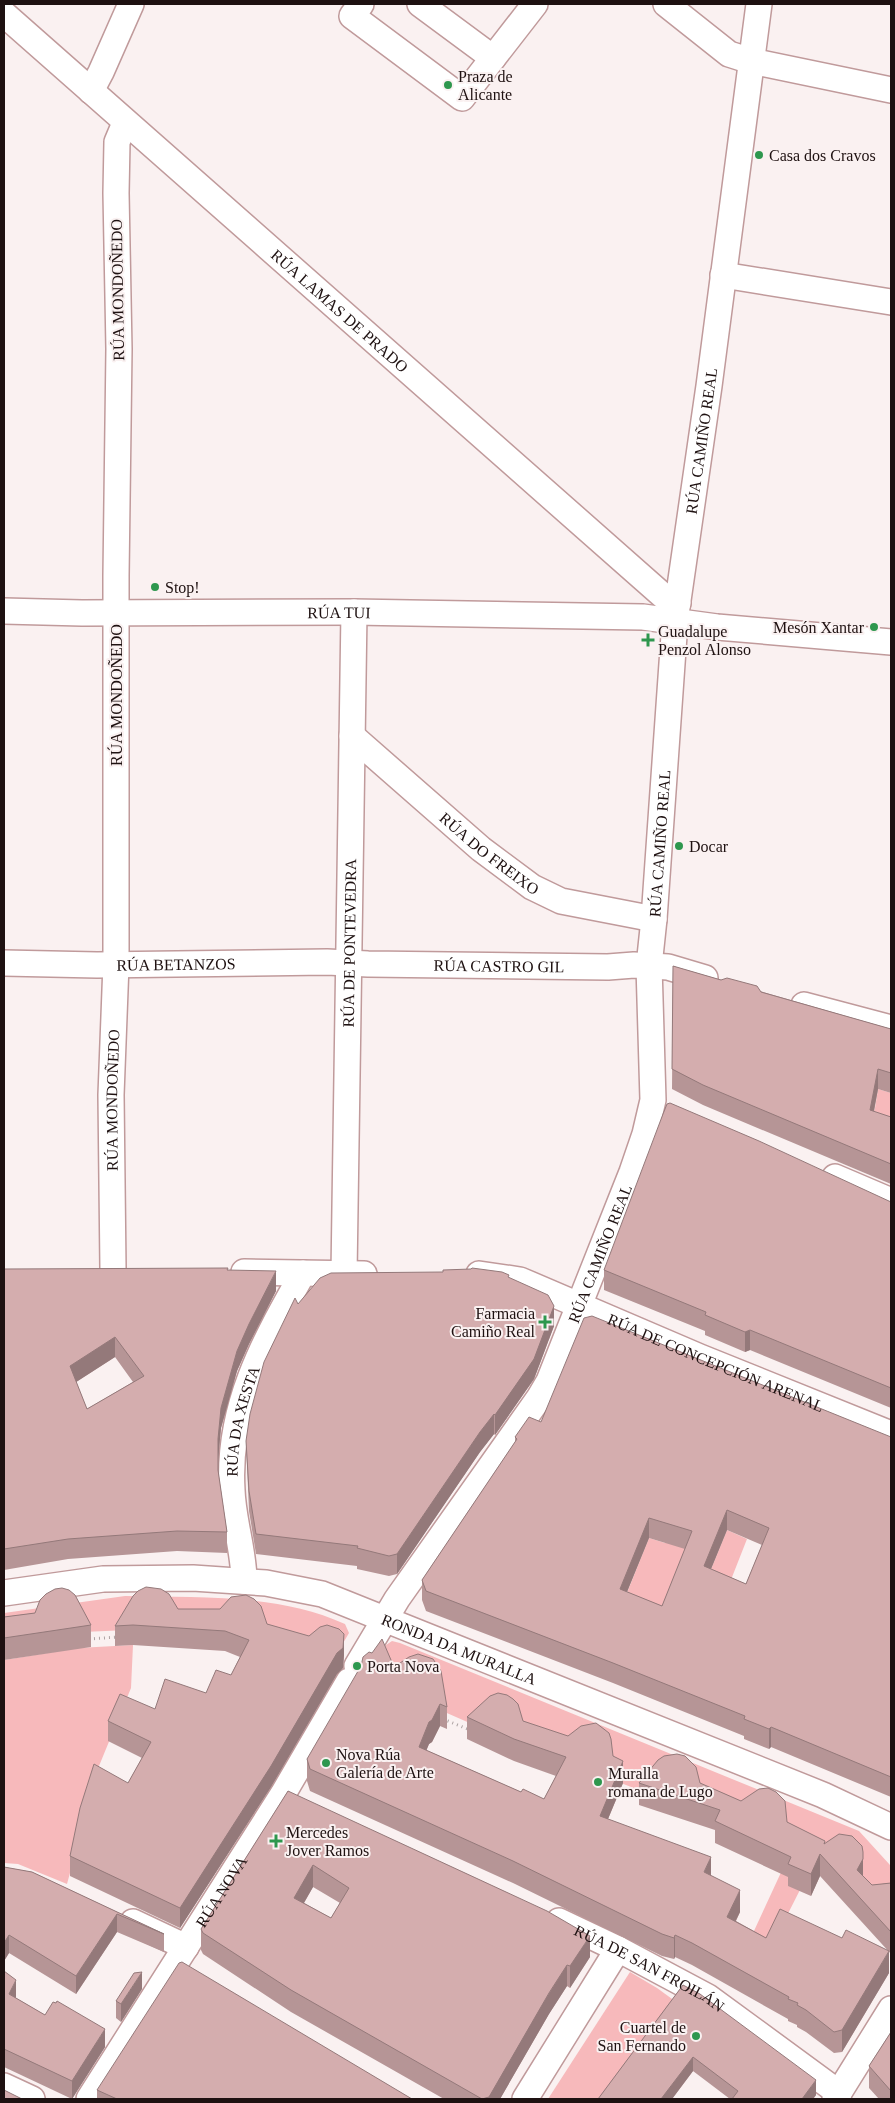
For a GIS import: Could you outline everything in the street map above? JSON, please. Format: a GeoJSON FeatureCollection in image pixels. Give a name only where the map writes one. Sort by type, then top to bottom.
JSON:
{"type":"FeatureCollection","features":[{"type":"Feature","properties":{"kind":"street"},"geometry":{"type":"LineString","coordinates":[[91,91],[131,4]]}},
{"type":"Feature","properties":{"kind":"street"},"geometry":{"type":"LineString","coordinates":[[420,4],[493,58]]}},
{"type":"Feature","properties":{"kind":"street"},"geometry":{"type":"LineString","coordinates":[[359,5],[352,16],[462,98],[535,4]]}},
{"type":"Feature","properties":{"kind":"street"},"geometry":{"type":"LineString","coordinates":[[666,4],[729,54],[751,61],[891,90]]}},
{"type":"Feature","properties":{"kind":"street","name":"RÚA CAMIÑO REAL"},"geometry":{"type":"LineString","coordinates":[[385,1618],[549,1381],[632,1172],[645,1134],[653,1100],[649,966],[676,612],[759,4]]}},
{"type":"Feature","properties":{"kind":"street","name":"RÚA LAMAS DE PRADO"},"geometry":{"type":"LineString","coordinates":[[4,14],[125,123],[669,601],[676,612]]}},
{"type":"Feature","properties":{"kind":"street","name":"RÚA MONDOÑEDO"},"geometry":{"type":"LineString","coordinates":[[88,1269],[123,1269],[111,1095],[116,964],[118,349],[116,193],[117,142],[125,123]]}},
{"type":"Feature","properties":{"kind":"street"},"geometry":{"type":"LineString","coordinates":[[723,275],[891,302]]}},
{"type":"Feature","properties":{"kind":"street","name":"RÚA TUI"},"geometry":{"type":"LineString","coordinates":[[4,611],[116,613],[354,612],[643,618],[676,612],[717,627],[891,642]]}},
{"type":"Feature","properties":{"kind":"street","name":"RÚA DE PONTEVEDRA"},"geometry":{"type":"LineString","coordinates":[[344,1274],[354,612]]}},
{"type":"Feature","properties":{"kind":"street","name":"RÚA DO FREIXO"},"geometry":{"type":"LineString","coordinates":[[352,736],[481,849],[532,888],[561,901],[654,919]]}},
{"type":"Feature","properties":{"kind":"street","name":"RÚA BETANZOS"},"geometry":{"type":"LineString","coordinates":[[4,963],[327,962],[348,964]]}},
{"type":"Feature","properties":{"kind":"street","name":"RÚA CASTRO GIL"},"geometry":{"type":"LineString","coordinates":[[348,964],[649,966],[668,967],[725,983]]}},
{"type":"Feature","properties":{"kind":"street"},"geometry":{"type":"LineString","coordinates":[[782,999],[891,1028]]}},
{"type":"Feature","properties":{"kind":"street"},"geometry":{"type":"LineString","coordinates":[[653,1100],[678,1111]]}},
{"type":"Feature","properties":{"kind":"street"},"geometry":{"type":"LineString","coordinates":[[811,1167],[891,1201]]}},
{"type":"Feature","properties":{"kind":"street"},"geometry":{"type":"LineString","coordinates":[[223,1271],[383,1274]]}},
{"type":"Feature","properties":{"kind":"street","name":"RÚA DA XESTA"},"geometry":{"type":"LineString","coordinates":[[244,1581],[244,1560],[232,1492],[231,1460],[237,1414],[256,1362],[303,1273]]}},
{"type":"Feature","properties":{"kind":"street","name":"RÚA DE CONCEPCIÓN ARENAL"},"geometry":{"type":"LineString","coordinates":[[460,1273],[520,1280],[700,1357],[891,1434]]}},
{"type":"Feature","properties":{"kind":"street","name":"RONDA DA MURALLA"},"geometry":{"type":"LineString","coordinates":[[4,1593],[103,1579],[193,1578],[266,1583],[322,1594],[823,1795],[891,1827]]}},
{"type":"Feature","properties":{"kind":"street","name":"RÚA NOVA"},"geometry":{"type":"LineString","coordinates":[[89,2099],[185,1961],[292,1798],[353,1674],[385,1618]]}},
{"type":"Feature","properties":{"kind":"street","name":"RÚA DE SAN FROILÁN"},"geometry":{"type":"LineString","coordinates":[[541,1913],[618,1949],[708,1997],[837,2097]]}},
{"type":"Feature","properties":{"kind":"street"},"geometry":{"type":"LineString","coordinates":[[116,1914],[185,1961]]}},
{"type":"Feature","properties":{"kind":"street"},"geometry":{"type":"LineString","coordinates":[[525,2099],[618,1949]]}},
{"type":"Feature","properties":{"kind":"street"},"geometry":{"type":"LineString","coordinates":[[837,2097],[891,2009]]}},
{"type":"Feature","properties":{"kind":"street"},"geometry":{"type":"LineString","coordinates":[[4,2086],[32,2099]]}},
{"type":"Feature","properties":{"kind":"path"},"geometry":{"type":"LineString","coordinates":[[82,1640],[119,1637]]}},
{"type":"Feature","properties":{"kind":"path"},"geometry":{"type":"LineString","coordinates":[[437,1716],[474,1732]]}},
{"type":"Feature","properties":{"kind":"path"},"geometry":{"type":"LineString","coordinates":[[612,1785],[648,1798]]}},
{"type":"Feature","properties":{"kind":"shaded area"},"geometry":{"type":"Polygon","coordinates":[[[878,1089],[891,1093],[891,1137],[866,1135],[875,1108],[878,1089]]]}},
{"type":"Feature","properties":{"kind":"shaded area"},"geometry":{"type":"Polygon","coordinates":[[[677,1509],[705,1520],[672,1603],[694,1611],[727,1530],[747,1539],[725,1595],[713,1590],[699,1614],[694,1612],[685,1634],[640,1617],[627,1648],[608,1640],[649,1538],[665,1543],[677,1509]]]}},
{"type":"Feature","properties":{"kind":"shaded area"},"geometry":{"type":"Polygon","coordinates":[[[125,1596],[237,1599],[265,1602],[319,1614],[345,1624],[349,1633],[339,1650],[128,1630],[4,1639],[4,1613],[125,1596]]]}},
{"type":"Feature","properties":{"kind":"shaded area"},"geometry":{"type":"Polygon","coordinates":[[[392,1641],[859,1831],[890,1865],[891,1904],[834,1858],[827,1864],[481,1728],[440,1710],[418,1676],[377,1661],[386,1645],[392,1641]]]}},
{"type":"Feature","properties":{"kind":"shaded area"},"geometry":{"type":"Polygon","coordinates":[[[133,1645],[131,1688],[99,1766],[67,1884],[18,1864],[4,1863],[4,1660],[78,1648],[133,1645]]]}},
{"type":"Feature","properties":{"kind":"shaded area"},"geometry":{"type":"Polygon","coordinates":[[[784,1866],[806,1878],[765,1959],[749,1996],[729,1985],[784,1866]]]}},
{"type":"Feature","properties":{"kind":"shaded area"},"geometry":{"type":"Polygon","coordinates":[[[630,1972],[679,2004],[609,2099],[548,2099],[630,1972]]]}},
{"type":"Feature","properties":{"kind":"building"},"geometry":{"type":"Polygon","coordinates":[[[673,966],[721,980],[727,978],[757,986],[761,992],[891,1029],[891,1073],[878,1069],[870,1110],[891,1117],[891,1164],[703,1085],[672,1069],[673,966]]]}},
{"type":"Feature","properties":{"kind":"building"},"geometry":{"type":"Polygon","coordinates":[[[670,1103],[759,1141],[891,1202],[891,1388],[750,1330],[745,1332],[705,1315],[706,1312],[604,1270],[663,1114],[667,1104],[670,1103]]]}},
{"type":"Feature","properties":{"kind":"building"},"geometry":{"type":"Polygon","coordinates":[[[228,1268],[227,1270],[276,1271],[237,1351],[221,1408],[218,1470],[227,1532],[177,1531],[68,1539],[4,1549],[4,1269],[228,1268]],[[115,1337],[70,1366],[87,1409],[144,1376],[115,1337]]]}},
{"type":"Feature","properties":{"kind":"building"},"geometry":{"type":"Polygon","coordinates":[[[472,1268],[502,1272],[509,1275],[508,1277],[548,1295],[554,1306],[534,1359],[495,1415],[480,1432],[397,1554],[389,1556],[357,1548],[358,1546],[256,1534],[249,1491],[246,1441],[250,1414],[264,1362],[295,1298],[298,1304],[320,1278],[331,1273],[443,1272],[443,1270],[472,1268]]]}},
{"type":"Feature","properties":{"kind":"building"},"geometry":{"type":"Polygon","coordinates":[[[592,1316],[891,1437],[891,1777],[771,1727],[769,1729],[744,1719],[745,1716],[613,1663],[426,1591],[422,1580],[517,1439],[515,1437],[529,1417],[541,1422],[584,1318],[592,1316]],[[727,1510],[704,1566],[746,1584],[769,1528],[727,1510]],[[649,1518],[620,1589],[662,1606],[692,1531],[649,1518]]]}},
{"type":"Feature","properties":{"kind":"building"},"geometry":{"type":"Polygon","coordinates":[[[146,1587],[161,1589],[169,1594],[178,1609],[220,1609],[231,1597],[246,1595],[254,1599],[261,1606],[267,1624],[309,1636],[320,1627],[327,1625],[339,1629],[344,1634],[343,1648],[337,1653],[271,1766],[180,1908],[70,1856],[80,1808],[94,1764],[128,1783],[151,1742],[108,1721],[120,1694],[155,1709],[165,1679],[206,1693],[216,1670],[231,1675],[249,1640],[225,1631],[133,1625],[115,1626],[133,1596],[146,1587]]]}},
{"type":"Feature","properties":{"kind":"building"},"geometry":{"type":"Polygon","coordinates":[[[55,1589],[69,1590],[75,1595],[91,1625],[4,1638],[4,1617],[35,1613],[40,1600],[46,1594],[55,1589]]]}},
{"type":"Feature","properties":{"kind":"building"},"geometry":{"type":"Polygon","coordinates":[[[382,1639],[394,1667],[409,1657],[418,1654],[433,1659],[441,1671],[447,1707],[440,1704],[432,1720],[429,1722],[419,1747],[521,1792],[523,1789],[544,1799],[566,1757],[514,1739],[467,1717],[490,1696],[498,1693],[507,1695],[518,1704],[523,1721],[568,1736],[581,1726],[596,1723],[609,1733],[613,1756],[623,1761],[600,1816],[711,1857],[704,1872],[740,1890],[727,1917],[766,1938],[780,1909],[842,1938],[846,1930],[889,1951],[842,2030],[834,2032],[797,2005],[798,2003],[788,1999],[789,1997],[692,1943],[675,1935],[674,1938],[662,1934],[513,1861],[310,1769],[307,1759],[361,1666],[363,1657],[369,1652],[372,1653],[382,1639]]]}},
{"type":"Feature","properties":{"kind":"building"},"geometry":{"type":"Polygon","coordinates":[[[677,1754],[685,1756],[696,1767],[700,1783],[741,1801],[759,1789],[768,1788],[776,1792],[785,1801],[787,1822],[825,1841],[824,1844],[839,1834],[852,1836],[862,1846],[863,1852],[863,1859],[857,1870],[872,1885],[891,1883],[891,1932],[820,1854],[811,1874],[788,1864],[791,1857],[715,1821],[720,1810],[639,1783],[658,1760],[664,1756],[677,1754]]]}},
{"type":"Feature","properties":{"kind":"building"},"geometry":{"type":"Polygon","coordinates":[[[288,1791],[547,1911],[590,1936],[570,1966],[567,1965],[549,1993],[489,2097],[482,2099],[291,1990],[203,1933],[201,1929],[288,1791]],[[313,1865],[294,1898],[331,1918],[349,1888],[313,1865]]]}},
{"type":"Feature","properties":{"kind":"building"},"geometry":{"type":"Polygon","coordinates":[[[4,1867],[32,1872],[164,1934],[117,1914],[76,1976],[9,1935],[4,1943],[4,1867]]]}},
{"type":"Feature","properties":{"kind":"building"},"geometry":{"type":"Polygon","coordinates":[[[182,1962],[412,2099],[117,2099],[97,2090],[179,1963],[182,1962]]]}},
{"type":"Feature","properties":{"kind":"building"},"geometry":{"type":"Polygon","coordinates":[[[4,1971],[16,1980],[9,1994],[45,2015],[53,2002],[56,2003],[57,2001],[105,2029],[72,2081],[4,2049],[4,1971]]]}},
{"type":"Feature","properties":{"kind":"building"},"geometry":{"type":"Polygon","coordinates":[[[142,1972],[121,2004],[116,2001],[134,1973],[142,1972]]]}},
{"type":"Feature","properties":{"kind":"building","name":"Cuartel de San Fernando"},"geometry":{"type":"Polygon","coordinates":[[[683,1985],[700,1994],[816,2080],[802,2099],[732,2099],[738,2091],[693,2057],[661,2099],[598,2099],[683,1985]]]}},
{"type":"Feature","properties":{"kind":"building"},"geometry":{"type":"Polygon","coordinates":[[[891,2032],[891,2091],[869,2066],[891,2032]]]}},
{"type":"Feature","properties":{"kind":"building"},"geometry":{"type":"Polygon","coordinates":[[[4,2090],[22,2099],[4,2099],[4,2090]]]}},
{"type":"Feature","properties":{"kind":"place","name":"Praza de Alicante"},"geometry":{"type":"Point","coordinates":[448,85]}},
{"type":"Feature","properties":{"kind":"place","name":"Casa dos Cravos"},"geometry":{"type":"Point","coordinates":[759,155]}},
{"type":"Feature","properties":{"kind":"place","name":"Stop!"},"geometry":{"type":"Point","coordinates":[155,587]}},
{"type":"Feature","properties":{"kind":"place","name":"Mesón Xantar"},"geometry":{"type":"Point","coordinates":[874,627]}},
{"type":"Feature","properties":{"kind":"place","name":"Guadalupe Penzol Alonso"},"geometry":{"type":"Point","coordinates":[648,640]}},
{"type":"Feature","properties":{"kind":"place","name":"Docar"},"geometry":{"type":"Point","coordinates":[679,846]}},
{"type":"Feature","properties":{"kind":"place","name":"Farmacia Camiño Real"},"geometry":{"type":"Point","coordinates":[545,1322]}},
{"type":"Feature","properties":{"kind":"place","name":"Porta Nova"},"geometry":{"type":"Point","coordinates":[357,1666]}},
{"type":"Feature","properties":{"kind":"place","name":"Nova Rúa Galería de Arte"},"geometry":{"type":"Point","coordinates":[326,1763]}},
{"type":"Feature","properties":{"kind":"place","name":"Muralla romana de Lugo"},"geometry":{"type":"Point","coordinates":[598,1782]}},
{"type":"Feature","properties":{"kind":"place","name":"Mercedes Jover Ramos"},"geometry":{"type":"Point","coordinates":[276,1841]}},
{"type":"Feature","properties":{"kind":"place","name":"Cuartel de San Fernando"},"geometry":{"type":"Point","coordinates":[696,2036]}}]}
